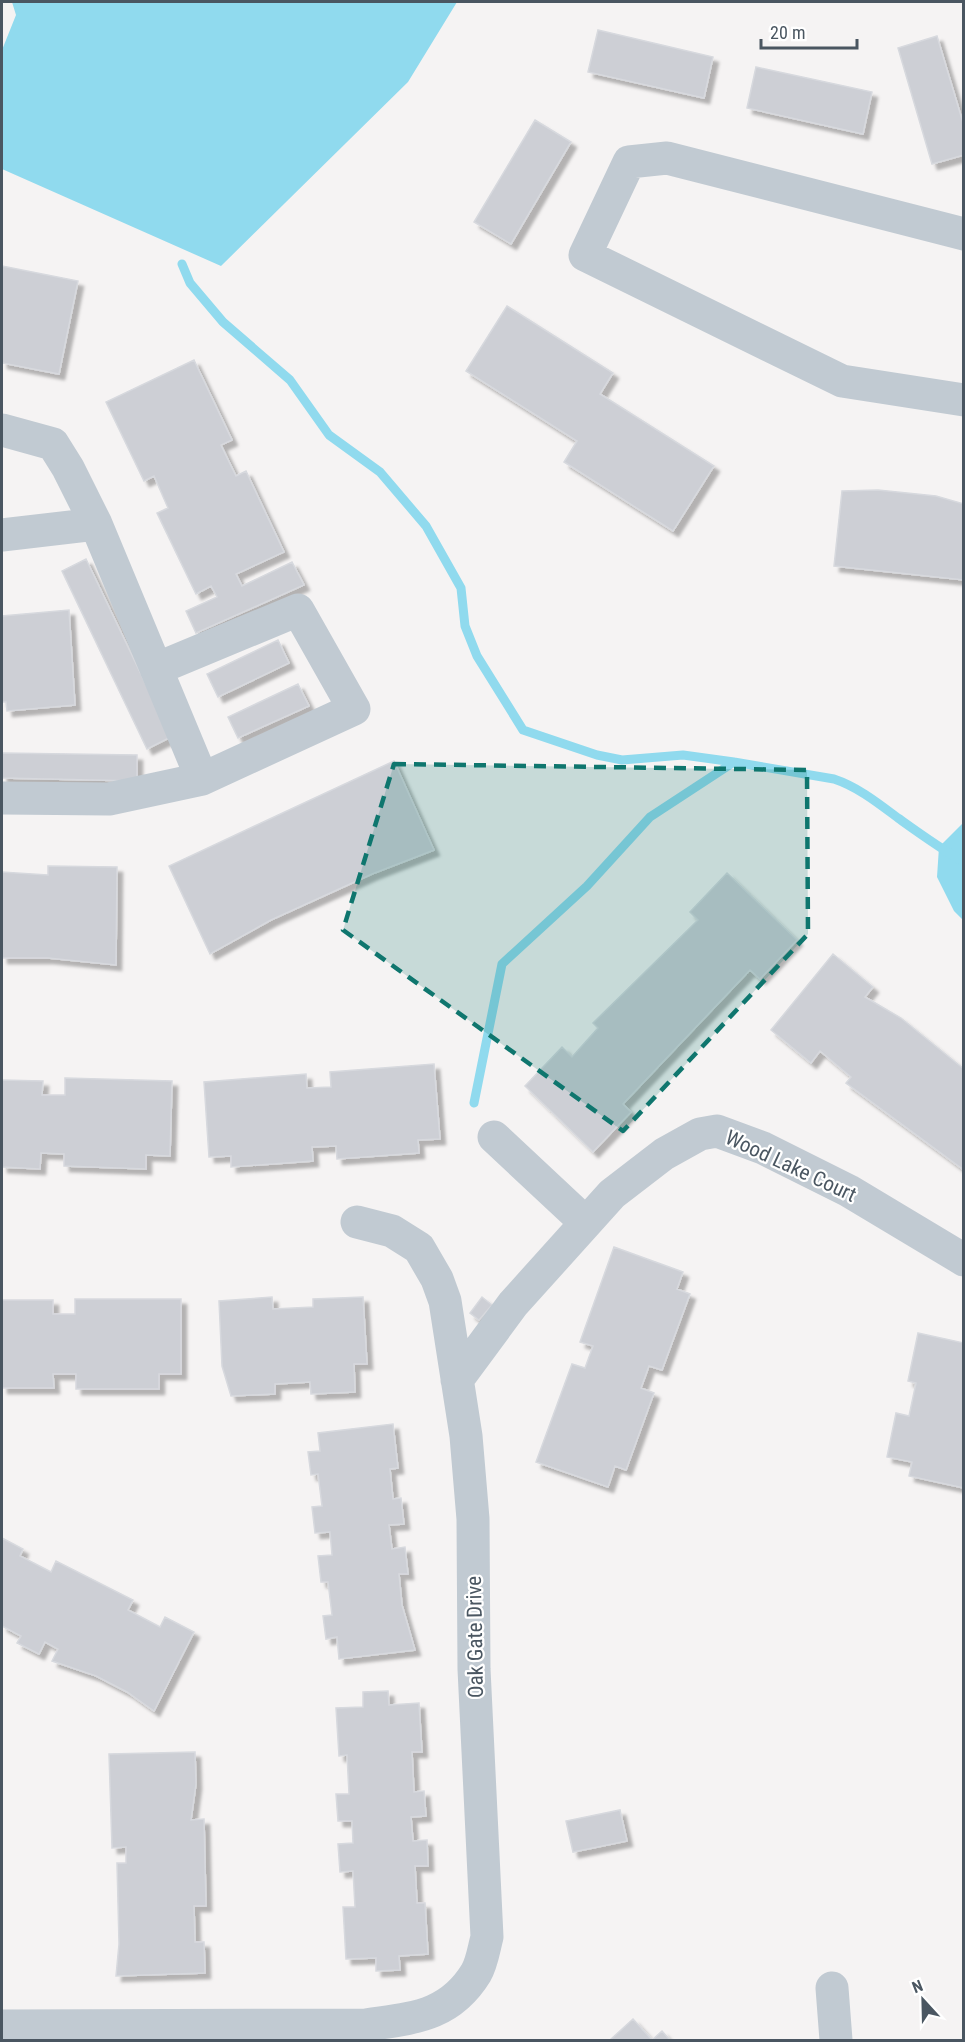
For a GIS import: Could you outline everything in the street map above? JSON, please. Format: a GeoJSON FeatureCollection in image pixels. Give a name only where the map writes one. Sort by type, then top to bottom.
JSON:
{"type":"FeatureCollection","features":[{"type":"Feature","properties":{"kind":"street"},"geometry":{"type":"LineString","coordinates":[[963,234],[667,158],[629,162],[585,255],[842,381],[963,400]]}},
{"type":"Feature","properties":{"kind":"street"},"geometry":{"type":"LineString","coordinates":[[2,430],[53,444],[68,468],[96,524],[202,779]]}},
{"type":"Feature","properties":{"kind":"street"},"geometry":{"type":"LineString","coordinates":[[2,535],[96,524]]}},
{"type":"Feature","properties":{"kind":"street"},"geometry":{"type":"LineString","coordinates":[[2,798],[109,799],[202,779],[354,709],[298,609],[156,669]]}},
{"type":"Feature","properties":{"kind":"street","name":"Wood Lake Court"},"geometry":{"type":"LineString","coordinates":[[457,1380],[513,1304],[612,1194],[664,1154],[700,1134],[717,1131],[763,1148],[849,1191],[963,1260]]}},
{"type":"Feature","properties":{"kind":"street"},"geometry":{"type":"LineString","coordinates":[[494,1137],[586,1223]]}},
{"type":"Feature","properties":{"kind":"street","name":"Oak Gate Drive"},"geometry":{"type":"LineString","coordinates":[[2,2026],[366,2032],[423,2016],[456,1999],[477,1972],[487,1937],[474,1669],[473,1519],[466,1436],[445,1301],[437,1280],[419,1248],[392,1231],[357,1222]]}},
{"type":"Feature","properties":{"kind":"street"},"geometry":{"type":"LineString","coordinates":[[832,1988],[836,2040]]}},
{"type":"Feature","properties":{"kind":"highlighted area"},"geometry":{"type":"Polygon","coordinates":[[[394,764],[807,770],[808,934],[623,1131],[343,930],[394,764]]]}},
{"type":"Feature","properties":{"kind":"water"},"geometry":{"type":"Polygon","coordinates":[[[12,2],[457,2],[408,82],[221,266],[2,169],[2,50],[16,15],[12,2]]]}},
{"type":"Feature","properties":{"kind":"water"},"geometry":{"type":"Polygon","coordinates":[[[963,823],[963,920],[954,911],[937,877],[939,847],[963,823]]]}},
{"type":"Feature","properties":{"kind":"building"},"geometry":{"type":"Polygon","coordinates":[[[598,30],[713,57],[704,98],[588,72],[598,30]]]}},
{"type":"Feature","properties":{"kind":"building"},"geometry":{"type":"Polygon","coordinates":[[[937,36],[964,126],[964,155],[932,164],[898,48],[937,36]]]}},
{"type":"Feature","properties":{"kind":"building"},"geometry":{"type":"Polygon","coordinates":[[[756,67],[872,92],[863,134],[747,108],[756,67]]]}},
{"type":"Feature","properties":{"kind":"building"},"geometry":{"type":"Polygon","coordinates":[[[535,120],[571,142],[511,244],[474,222],[535,120]]]}},
{"type":"Feature","properties":{"kind":"building"},"geometry":{"type":"Polygon","coordinates":[[[2,266],[78,281],[59,374],[2,363],[2,266]]]}},
{"type":"Feature","properties":{"kind":"building"},"geometry":{"type":"Polygon","coordinates":[[[507,306],[613,373],[600,394],[714,466],[673,531],[564,462],[577,441],[466,371],[507,306]]]}},
{"type":"Feature","properties":{"kind":"building"},"geometry":{"type":"Polygon","coordinates":[[[194,360],[232,440],[221,445],[236,476],[246,471],[284,552],[236,574],[242,586],[292,562],[304,585],[196,633],[186,611],[217,597],[211,586],[196,594],[157,513],[168,508],[154,476],[144,481],[106,402],[194,360]]]}},
{"type":"Feature","properties":{"kind":"building"},"geometry":{"type":"Polygon","coordinates":[[[878,490],[936,496],[964,504],[964,580],[834,566],[842,491],[878,490]]]}},
{"type":"Feature","properties":{"kind":"building"},"geometry":{"type":"Polygon","coordinates":[[[86,559],[171,737],[147,749],[62,571],[86,559]]]}},
{"type":"Feature","properties":{"kind":"building"},"geometry":{"type":"Polygon","coordinates":[[[69,610],[75,705],[7,711],[6,702],[2,702],[2,616],[69,610]]]}},
{"type":"Feature","properties":{"kind":"building"},"geometry":{"type":"Polygon","coordinates":[[[278,640],[289,663],[218,697],[207,674],[278,640]]]}},
{"type":"Feature","properties":{"kind":"building"},"geometry":{"type":"Polygon","coordinates":[[[298,684],[309,706],[238,738],[228,717],[298,684]]]}},
{"type":"Feature","properties":{"kind":"building"},"geometry":{"type":"Polygon","coordinates":[[[2,753],[137,755],[137,781],[2,778],[2,753]]]}},
{"type":"Feature","properties":{"kind":"building"},"geometry":{"type":"Polygon","coordinates":[[[394,761],[434,850],[372,874],[271,920],[210,954],[169,866],[394,761]]]}},
{"type":"Feature","properties":{"kind":"building"},"geometry":{"type":"Polygon","coordinates":[[[48,866],[117,867],[116,965],[48,958],[2,958],[2,872],[48,875],[48,866]]]}},
{"type":"Feature","properties":{"kind":"building"},"geometry":{"type":"Polygon","coordinates":[[[727,873],[797,940],[760,979],[750,970],[623,1104],[631,1112],[593,1152],[525,1086],[562,1047],[572,1057],[598,1028],[593,1023],[698,920],[690,912],[727,873]]]}},
{"type":"Feature","properties":{"kind":"building"},"geometry":{"type":"Polygon","coordinates":[[[833,954],[873,987],[865,997],[901,1018],[964,1069],[964,1170],[846,1083],[851,1077],[820,1051],[811,1063],[771,1030],[833,954]]]}},
{"type":"Feature","properties":{"kind":"building"},"geometry":{"type":"Polygon","coordinates":[[[434,1064],[440,1139],[418,1140],[419,1153],[337,1159],[336,1146],[312,1147],[313,1161],[231,1167],[231,1156],[209,1157],[204,1082],[306,1074],[307,1088],[331,1087],[330,1072],[434,1064]]]}},
{"type":"Feature","properties":{"kind":"building"},"geometry":{"type":"Polygon","coordinates":[[[65,1078],[172,1081],[170,1156],[146,1155],[146,1169],[64,1166],[64,1154],[41,1153],[40,1169],[2,1167],[2,1080],[43,1081],[42,1095],[65,1095],[65,1078]]]}},
{"type":"Feature","properties":{"kind":"building"},"geometry":{"type":"Polygon","coordinates":[[[614,1247],[683,1272],[677,1289],[690,1294],[662,1370],[649,1366],[641,1388],[654,1393],[626,1470],[615,1466],[608,1487],[536,1462],[572,1364],[585,1368],[593,1346],[580,1342],[614,1247]]]}},
{"type":"Feature","properties":{"kind":"building"},"geometry":{"type":"Polygon","coordinates":[[[272,1297],[273,1309],[313,1307],[313,1299],[363,1297],[367,1364],[354,1364],[355,1392],[311,1394],[310,1382],[275,1384],[275,1394],[231,1396],[222,1366],[219,1301],[272,1297]]]}},
{"type":"Feature","properties":{"kind":"building"},"geometry":{"type":"Polygon","coordinates":[[[482,1297],[492,1305],[479,1320],[470,1313],[482,1297]]]}},
{"type":"Feature","properties":{"kind":"building"},"geometry":{"type":"Polygon","coordinates":[[[75,1299],[181,1299],[181,1374],[159,1374],[159,1389],[76,1389],[76,1374],[53,1374],[54,1388],[2,1388],[2,1300],[53,1300],[53,1314],[75,1314],[75,1299]]]}},
{"type":"Feature","properties":{"kind":"building"},"geometry":{"type":"Polygon","coordinates":[[[918,1333],[964,1343],[964,1488],[909,1476],[912,1462],[887,1457],[896,1413],[909,1416],[916,1383],[908,1381],[918,1333]]]}},
{"type":"Feature","properties":{"kind":"building"},"geometry":{"type":"Polygon","coordinates":[[[393,1424],[398,1468],[390,1469],[393,1499],[401,1498],[404,1524],[389,1525],[392,1549],[405,1547],[408,1574],[399,1574],[402,1605],[415,1650],[339,1659],[337,1637],[326,1639],[323,1616],[332,1615],[328,1582],[321,1582],[318,1556],[332,1555],[330,1532],[315,1533],[312,1507],[322,1506],[318,1474],[311,1475],[308,1452],[320,1451],[318,1433],[393,1424]]]}},
{"type":"Feature","properties":{"kind":"building"},"geometry":{"type":"Polygon","coordinates":[[[2,1538],[23,1549],[20,1556],[51,1572],[56,1561],[133,1600],[128,1610],[160,1627],[165,1617],[194,1632],[154,1711],[127,1692],[96,1676],[52,1661],[58,1649],[45,1642],[39,1654],[17,1643],[21,1636],[2,1626],[2,1538]]]}},
{"type":"Feature","properties":{"kind":"building"},"geometry":{"type":"Polygon","coordinates":[[[388,1691],[389,1705],[419,1703],[422,1752],[412,1752],[414,1792],[424,1791],[426,1816],[411,1817],[413,1841],[427,1840],[428,1866],[415,1866],[417,1903],[425,1903],[428,1954],[399,1956],[400,1970],[376,1971],[376,1958],[346,1959],[343,1907],[355,1907],[353,1871],[340,1872],[338,1844],[353,1843],[352,1821],[338,1821],[336,1794],[349,1794],[347,1755],[339,1756],[336,1708],[363,1707],[363,1692],[388,1691]]]}},
{"type":"Feature","properties":{"kind":"building"},"geometry":{"type":"Polygon","coordinates":[[[195,1752],[196,1784],[191,1820],[204,1819],[206,1906],[194,1906],[195,1942],[204,1942],[205,1973],[116,1976],[119,1944],[117,1863],[126,1863],[126,1847],[112,1848],[109,1754],[195,1752]]]}},
{"type":"Feature","properties":{"kind":"building"},"geometry":{"type":"Polygon","coordinates":[[[620,1810],[627,1841],[573,1852],[566,1821],[620,1810]]]}},
{"type":"Feature","properties":{"kind":"building"},"geometry":{"type":"Polygon","coordinates":[[[633,2019],[652,2040],[610,2040],[633,2019]]]}},
{"type":"Feature","properties":{"kind":"building"},"geometry":{"type":"Polygon","coordinates":[[[662,2031],[670,2040],[652,2040],[662,2031]]]}},
{"type":"Feature","properties":{"kind":"waterway"},"geometry":{"type":"LineString","coordinates":[[182,264],[190,283],[223,322],[290,380],[329,435],[380,472],[426,526],[461,588],[465,626],[477,656],[523,730],[597,755],[622,760],[683,755],[834,779],[868,796],[930,841],[964,862]]}},
{"type":"Feature","properties":{"kind":"waterway"},"geometry":{"type":"LineString","coordinates":[[474,1103],[502,964],[587,886],[650,817],[734,762]]}}]}
